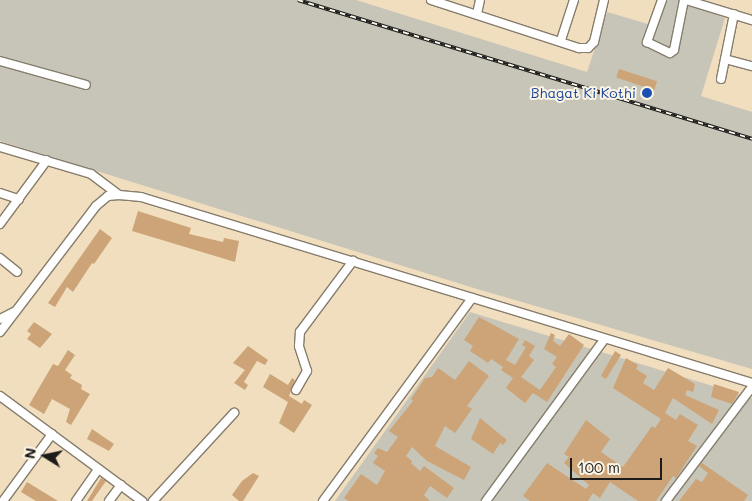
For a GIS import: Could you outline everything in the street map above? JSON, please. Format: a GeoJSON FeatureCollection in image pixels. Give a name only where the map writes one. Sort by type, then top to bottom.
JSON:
{"type":"FeatureCollection","features":[{"type":"Feature","properties":{"kind":"street"},"geometry":{"type":"LineString","coordinates":[[431,0],[561,40],[579,48],[588,48],[594,42],[604,0]]}},
{"type":"Feature","properties":{"kind":"street"},"geometry":{"type":"LineString","coordinates":[[477,14],[480,0]]}},
{"type":"Feature","properties":{"kind":"street"},"geometry":{"type":"LineString","coordinates":[[561,40],[573,1],[564,0]]}},
{"type":"Feature","properties":{"kind":"street"},"geometry":{"type":"LineString","coordinates":[[662,0],[647,42],[670,53],[674,50],[686,0],[752,20]]}},
{"type":"Feature","properties":{"kind":"street"},"geometry":{"type":"LineString","coordinates":[[722,79],[734,14]]}},
{"type":"Feature","properties":{"kind":"street"},"geometry":{"type":"LineString","coordinates":[[725,58],[752,66]]}},
{"type":"Feature","properties":{"kind":"street"},"geometry":{"type":"LineString","coordinates":[[0,61],[86,85]]}},
{"type":"Feature","properties":{"kind":"street"},"geometry":{"type":"LineString","coordinates":[[0,147],[91,174],[119,194]]}},
{"type":"Feature","properties":{"kind":"street"},"geometry":{"type":"LineString","coordinates":[[0,224],[47,160]]}},
{"type":"Feature","properties":{"kind":"street"},"geometry":{"type":"LineString","coordinates":[[0,193],[19,199]]}},
{"type":"Feature","properties":{"kind":"street"},"geometry":{"type":"LineString","coordinates":[[0,332],[96,206],[108,196],[119,194],[142,197],[604,340],[752,382]]}},
{"type":"Feature","properties":{"kind":"street"},"geometry":{"type":"LineString","coordinates":[[0,258],[17,272]]}},
{"type":"Feature","properties":{"kind":"street"},"geometry":{"type":"LineString","coordinates":[[296,390],[307,370],[299,346],[300,332],[352,261]]}},
{"type":"Feature","properties":{"kind":"street"},"geometry":{"type":"LineString","coordinates":[[323,501],[472,298]]}},
{"type":"Feature","properties":{"kind":"street"},"geometry":{"type":"LineString","coordinates":[[0,319],[16,311]]}},
{"type":"Feature","properties":{"kind":"street"},"geometry":{"type":"LineString","coordinates":[[486,501],[604,340]]}},
{"type":"Feature","properties":{"kind":"street"},"geometry":{"type":"LineString","coordinates":[[666,501],[752,387]]}},
{"type":"Feature","properties":{"kind":"street"},"geometry":{"type":"LineString","coordinates":[[0,396],[142,501]]}},
{"type":"Feature","properties":{"kind":"street"},"geometry":{"type":"LineString","coordinates":[[153,501],[234,413]]}},
{"type":"Feature","properties":{"kind":"street"},"geometry":{"type":"LineString","coordinates":[[3,501],[52,434]]}},
{"type":"Feature","properties":{"kind":"street"},"geometry":{"type":"LineString","coordinates":[[76,501],[98,469]]}},
{"type":"Feature","properties":{"kind":"street"},"geometry":{"type":"LineString","coordinates":[[109,501],[120,485]]}},
{"type":"Feature","properties":{"kind":"shaded area"},"geometry":{"type":"Polygon","coordinates":[[[0,0],[356,0],[587,72],[607,12],[648,24],[657,0],[703,0],[701,9],[725,18],[701,96],[752,112],[752,369],[477,289],[0,141],[0,0]]]}},
{"type":"Feature","properties":{"kind":"shaded area"},"geometry":{"type":"Polygon","coordinates":[[[470,312],[752,398],[752,501],[335,501],[470,312]]]}},
{"type":"Feature","properties":{"kind":"building"},"geometry":{"type":"Polygon","coordinates":[[[619,69],[657,81],[654,90],[616,78],[619,69]]]}},
{"type":"Feature","properties":{"kind":"building"},"geometry":{"type":"Polygon","coordinates":[[[138,211],[191,228],[189,234],[223,242],[224,238],[239,241],[235,262],[132,231],[138,211]]]}},
{"type":"Feature","properties":{"kind":"building"},"geometry":{"type":"Polygon","coordinates":[[[100,229],[112,238],[94,264],[92,263],[73,292],[67,287],[55,307],[48,303],[100,229]]]}},
{"type":"Feature","properties":{"kind":"building"},"geometry":{"type":"Polygon","coordinates":[[[479,317],[519,339],[506,360],[515,365],[526,347],[522,345],[525,340],[535,346],[529,356],[534,360],[521,377],[540,390],[556,367],[552,364],[557,357],[544,349],[551,333],[555,335],[553,341],[560,346],[569,334],[584,345],[547,402],[533,393],[525,403],[506,388],[513,378],[501,370],[503,367],[491,359],[488,363],[470,351],[473,346],[464,340],[479,317]]]}},
{"type":"Feature","properties":{"kind":"building"},"geometry":{"type":"Polygon","coordinates":[[[34,322],[52,334],[40,348],[27,339],[31,334],[27,331],[34,322]]]}},
{"type":"Feature","properties":{"kind":"building"},"geometry":{"type":"Polygon","coordinates":[[[248,346],[268,360],[265,365],[257,361],[244,382],[248,385],[245,390],[234,383],[245,370],[233,363],[248,346]]]}},
{"type":"Feature","properties":{"kind":"building"},"geometry":{"type":"Polygon","coordinates":[[[68,350],[75,355],[65,370],[72,375],[70,378],[82,385],[81,389],[90,394],[71,425],[66,422],[70,409],[52,399],[44,414],[29,405],[53,364],[58,366],[68,350]]]}},
{"type":"Feature","properties":{"kind":"building"},"geometry":{"type":"Polygon","coordinates":[[[615,351],[621,355],[606,379],[601,376],[615,351]]]}},
{"type":"Feature","properties":{"kind":"building"},"geometry":{"type":"Polygon","coordinates":[[[626,358],[638,365],[636,369],[647,376],[643,383],[654,390],[668,368],[695,384],[693,392],[687,390],[685,395],[719,410],[712,424],[673,398],[665,413],[676,420],[680,414],[698,425],[688,441],[697,446],[676,478],[673,476],[656,501],[638,501],[610,482],[600,498],[593,493],[588,501],[530,501],[523,496],[547,463],[586,489],[589,485],[564,463],[569,457],[564,454],[586,420],[610,439],[601,452],[623,467],[652,426],[655,428],[661,419],[613,388],[626,358]]]}},
{"type":"Feature","properties":{"kind":"building"},"geometry":{"type":"Polygon","coordinates":[[[469,361],[489,376],[467,406],[472,409],[455,433],[445,426],[435,446],[471,467],[464,480],[427,461],[412,447],[406,456],[412,461],[411,463],[420,471],[424,466],[454,488],[447,498],[430,486],[424,495],[430,501],[348,501],[344,498],[361,474],[377,485],[385,471],[373,463],[378,456],[374,453],[378,448],[387,452],[398,437],[389,431],[413,401],[411,399],[425,378],[432,377],[438,368],[455,380],[469,361]]]}},
{"type":"Feature","properties":{"kind":"building"},"geometry":{"type":"Polygon","coordinates":[[[270,374],[288,385],[292,378],[295,380],[289,396],[302,404],[304,400],[312,405],[294,433],[279,423],[288,402],[263,387],[270,374]]]}},
{"type":"Feature","properties":{"kind":"building"},"geometry":{"type":"Polygon","coordinates":[[[714,384],[739,392],[732,404],[711,397],[714,384]]]}},
{"type":"Feature","properties":{"kind":"building"},"geometry":{"type":"Polygon","coordinates":[[[480,418],[507,440],[503,445],[500,443],[493,454],[471,439],[480,418]]]}},
{"type":"Feature","properties":{"kind":"building"},"geometry":{"type":"Polygon","coordinates":[[[92,429],[114,444],[109,451],[87,439],[92,429]]]}},
{"type":"Feature","properties":{"kind":"building"},"geometry":{"type":"Polygon","coordinates":[[[702,463],[748,495],[744,501],[679,501],[696,479],[702,482],[708,473],[699,466],[702,463]]]}},
{"type":"Feature","properties":{"kind":"building"},"geometry":{"type":"Polygon","coordinates":[[[253,473],[259,476],[243,501],[239,501],[232,495],[242,481],[253,473]]]}},
{"type":"Feature","properties":{"kind":"building"},"geometry":{"type":"Polygon","coordinates":[[[101,478],[106,481],[92,501],[87,501],[101,478]]]}},
{"type":"Feature","properties":{"kind":"building"},"geometry":{"type":"Polygon","coordinates":[[[27,482],[58,501],[36,501],[21,492],[27,482]]]}},
{"type":"Feature","properties":{"kind":"railway"},"geometry":{"type":"LineString","coordinates":[[298,0],[752,139]]}},
{"type":"Feature","properties":{"kind":"place","name":"Bhagat Ki Kothi"},"geometry":{"type":"Point","coordinates":[647,93]}}]}
